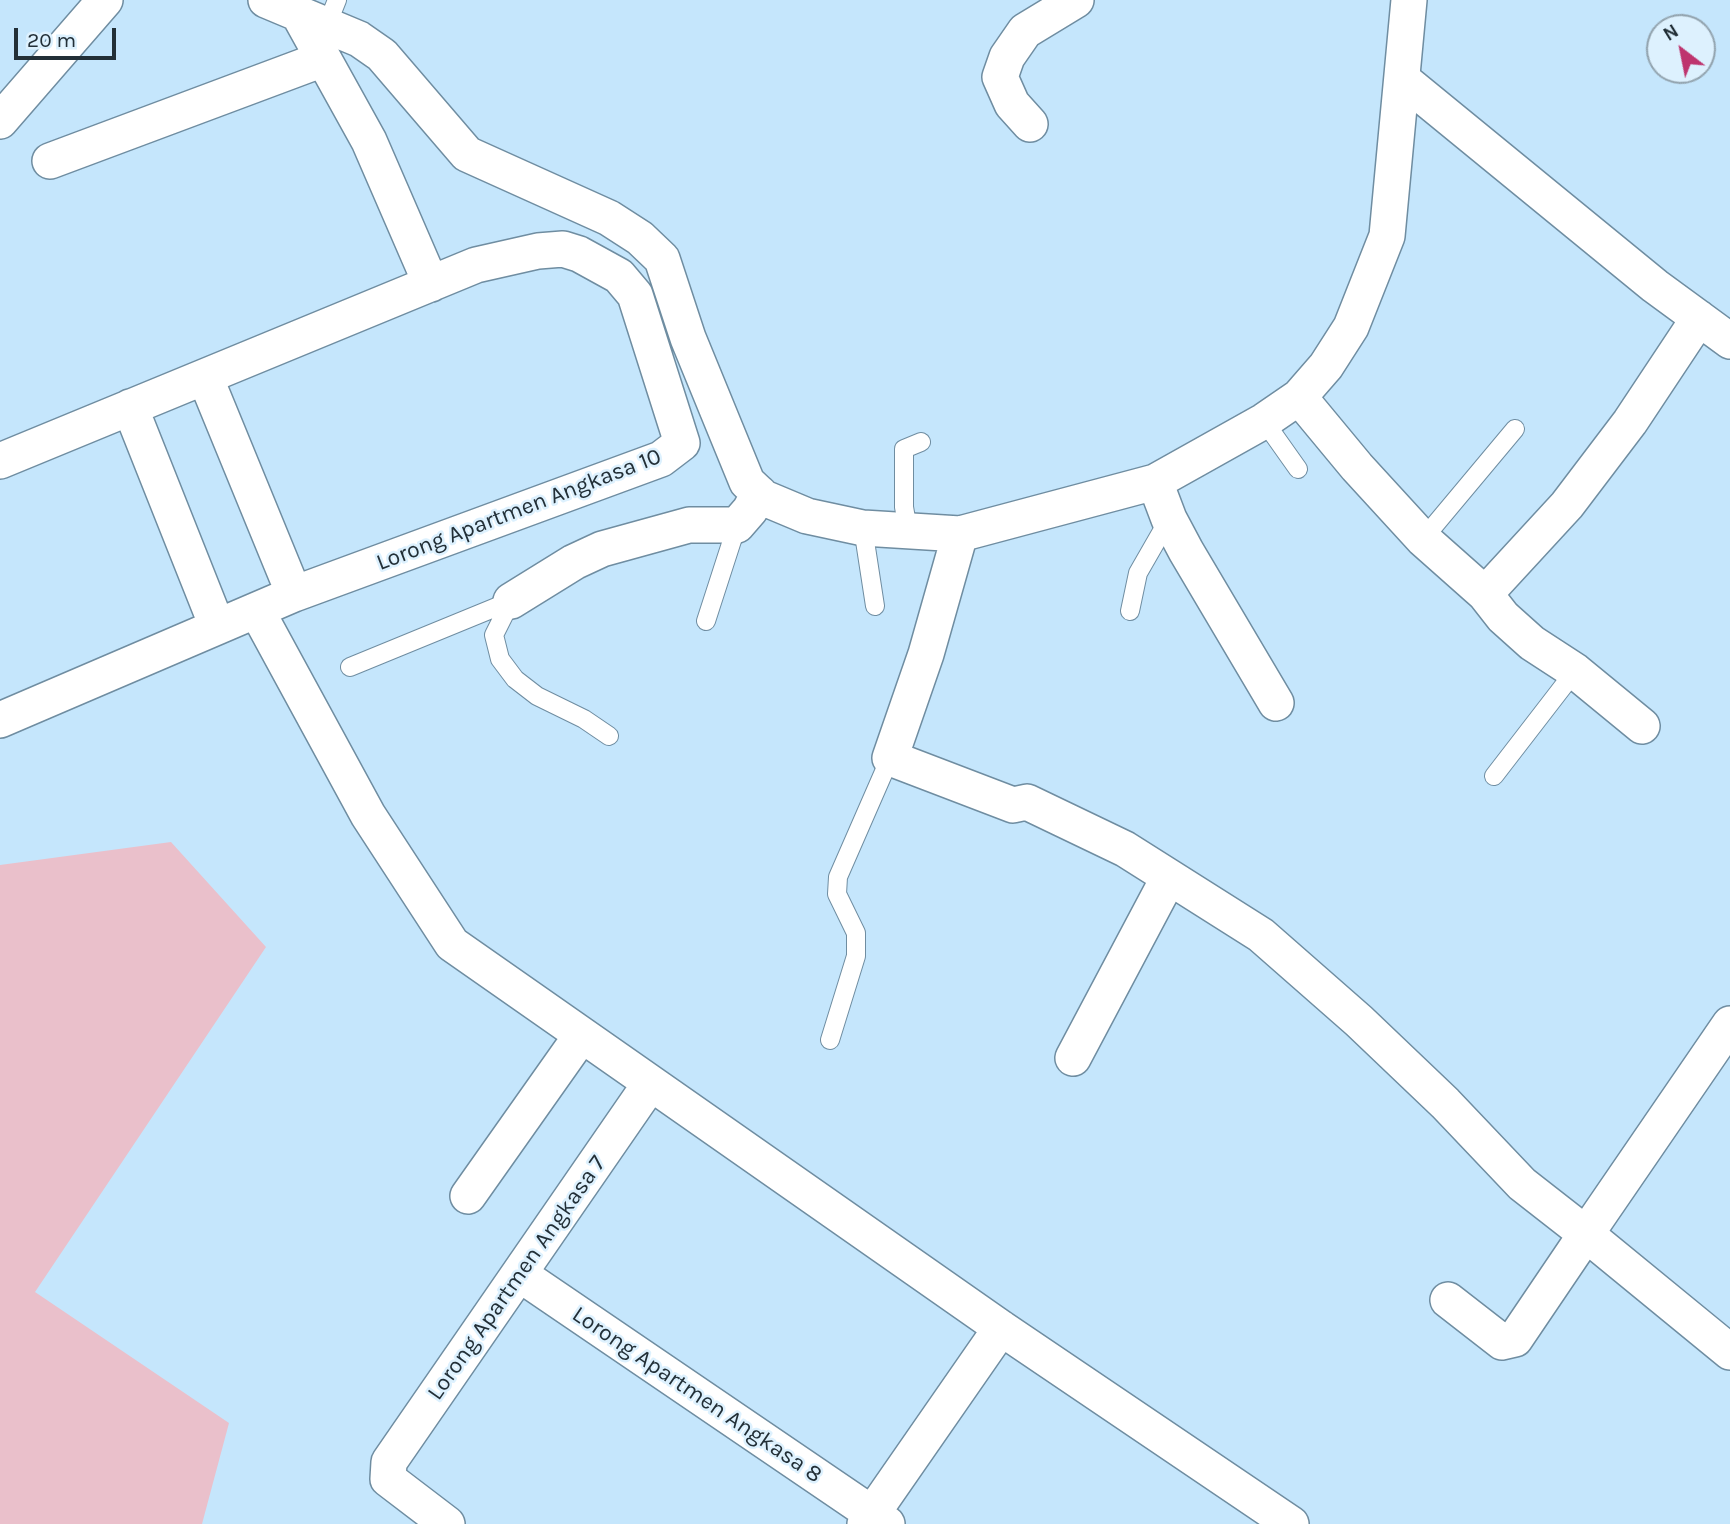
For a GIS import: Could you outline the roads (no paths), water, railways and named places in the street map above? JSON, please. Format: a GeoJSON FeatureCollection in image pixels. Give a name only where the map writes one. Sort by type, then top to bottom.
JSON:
{"type":"FeatureCollection","features":[{"type":"Feature","properties":{"kind":"street"},"geometry":{"type":"LineString","coordinates":[[0,121],[106,0]]}},
{"type":"Feature","properties":{"kind":"street"},"geometry":{"type":"LineString","coordinates":[[1030,124],[1012,104],[1000,78],[1007,57],[1025,31],[1076,0]]}},
{"type":"Feature","properties":{"kind":"street"},"geometry":{"type":"LineString","coordinates":[[307,9],[382,55],[467,154],[608,218],[640,238],[662,259],[688,338],[747,482],[759,493],[782,508],[863,528],[960,534],[1154,482],[1264,421],[1299,397],[1326,366],[1351,327],[1387,236],[1409,0]]}},
{"type":"Feature","properties":{"kind":"street"},"geometry":{"type":"LineString","coordinates":[[307,9],[323,59],[369,141],[431,284]]}},
{"type":"Feature","properties":{"kind":"street"},"geometry":{"type":"LineString","coordinates":[[50,161],[323,59]]}},
{"type":"Feature","properties":{"kind":"street"},"geometry":{"type":"LineString","coordinates":[[1402,79],[1655,286],[1730,341]]}},
{"type":"Feature","properties":{"kind":"street","name":"Lorong Apartmen Angkasa 10"},"geometry":{"type":"LineString","coordinates":[[0,461],[476,265],[538,251],[563,249],[579,254],[619,276],[635,295],[682,443],[660,459],[294,594],[0,720]]}},
{"type":"Feature","properties":{"kind":"street"},"geometry":{"type":"LineString","coordinates":[[1485,594],[1567,505],[1630,422],[1699,318]]}},
{"type":"Feature","properties":{"kind":"street"},"geometry":{"type":"LineString","coordinates":[[205,377],[294,594]]}},
{"type":"Feature","properties":{"kind":"street"},"geometry":{"type":"LineString","coordinates":[[1299,397],[1357,467],[1423,539],[1485,594],[1503,617],[1532,643],[1575,671],[1642,726]]}},
{"type":"Feature","properties":{"kind":"street"},"geometry":{"type":"LineString","coordinates":[[130,407],[218,626]]}},
{"type":"Feature","properties":{"kind":"street"},"geometry":{"type":"LineString","coordinates":[[1154,482],[1169,519],[1276,703]]}},
{"type":"Feature","properties":{"kind":"street"},"geometry":{"type":"LineString","coordinates":[[511,601],[602,548],[689,525],[737,525],[750,510],[759,493]]}},
{"type":"Feature","properties":{"kind":"street"},"geometry":{"type":"LineString","coordinates":[[960,534],[926,654],[890,758],[1013,805],[1027,802],[1125,849],[1261,935],[1359,1021],[1445,1102],[1522,1184],[1730,1352]]}},
{"type":"Feature","properties":{"kind":"street"},"geometry":{"type":"LineString","coordinates":[[257,611],[368,815],[452,944],[1001,1328],[1292,1524]]}},
{"type":"Feature","properties":{"kind":"street"},"geometry":{"type":"LineString","coordinates":[[1073,1058],[1169,877]]}},
{"type":"Feature","properties":{"kind":"street"},"geometry":{"type":"LineString","coordinates":[[1448,1300],[1502,1342],[1515,1339],[1730,1024]]}},
{"type":"Feature","properties":{"kind":"street"},"geometry":{"type":"LineString","coordinates":[[468,1196],[581,1036]]}},
{"type":"Feature","properties":{"kind":"street","name":"Lorong Apartmen Angkasa 7"},"geometry":{"type":"LineString","coordinates":[[447,1524],[388,1479],[389,1462],[521,1275],[650,1084]]}},
{"type":"Feature","properties":{"kind":"street","name":"Lorong Apartmen Angkasa 8"},"geometry":{"type":"LineString","coordinates":[[521,1275],[875,1521]]}},
{"type":"Feature","properties":{"kind":"street"},"geometry":{"type":"LineString","coordinates":[[875,1521],[1001,1328]]}},
{"type":"Feature","properties":{"kind":"lane"},"geometry":{"type":"LineString","coordinates":[[1264,421],[1298,469]]}},
{"type":"Feature","properties":{"kind":"lane"},"geometry":{"type":"LineString","coordinates":[[1423,539],[1515,429]]}},
{"type":"Feature","properties":{"kind":"lane"},"geometry":{"type":"LineString","coordinates":[[908,530],[904,507],[904,449],[921,442]]}},
{"type":"Feature","properties":{"kind":"lane"},"geometry":{"type":"LineString","coordinates":[[1130,611],[1138,573],[1169,519]]}},
{"type":"Feature","properties":{"kind":"lane"},"geometry":{"type":"LineString","coordinates":[[706,621],[737,525]]}},
{"type":"Feature","properties":{"kind":"lane"},"geometry":{"type":"LineString","coordinates":[[863,528],[876,606]]}},
{"type":"Feature","properties":{"kind":"lane"},"geometry":{"type":"LineString","coordinates":[[350,667],[511,601]]}},
{"type":"Feature","properties":{"kind":"lane"},"geometry":{"type":"LineString","coordinates":[[511,601],[494,635],[500,659],[515,679],[537,696],[584,719],[609,736]]}},
{"type":"Feature","properties":{"kind":"lane"},"geometry":{"type":"LineString","coordinates":[[1494,776],[1575,671]]}},
{"type":"Feature","properties":{"kind":"lane"},"geometry":{"type":"LineString","coordinates":[[830,1040],[856,956],[856,933],[836,894],[838,877],[890,758]]}}]}
